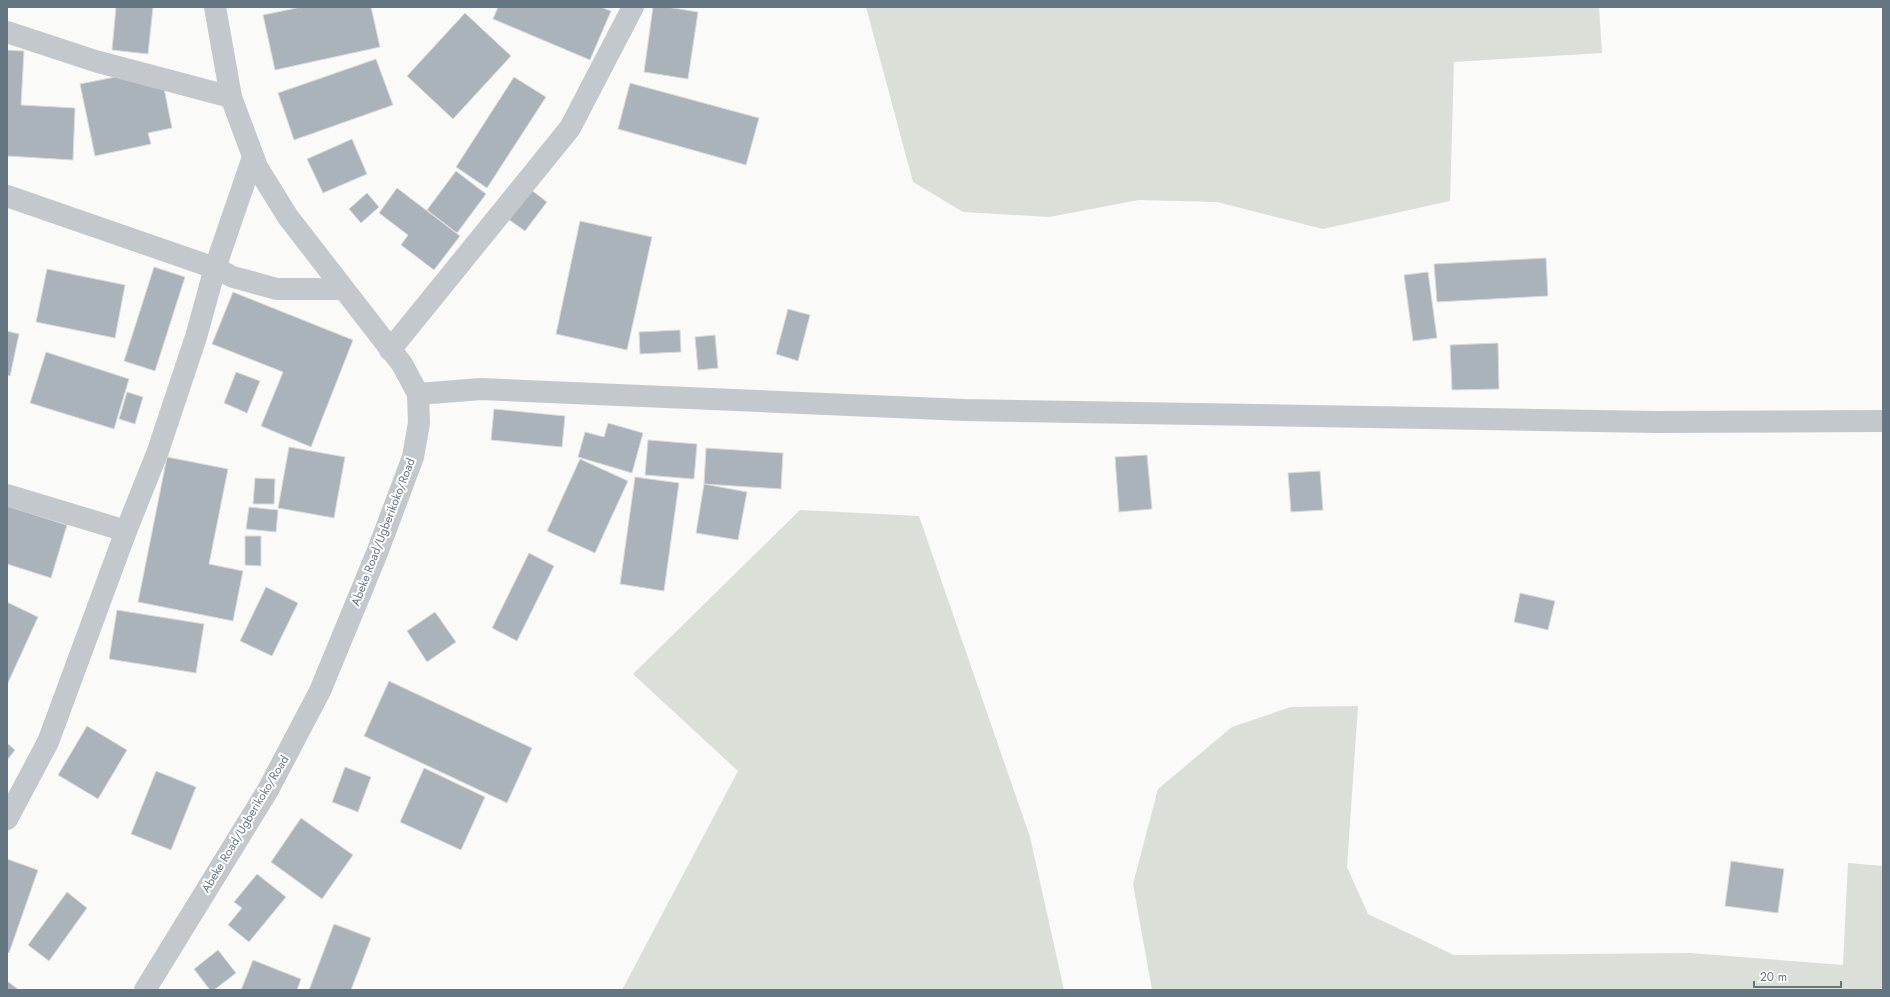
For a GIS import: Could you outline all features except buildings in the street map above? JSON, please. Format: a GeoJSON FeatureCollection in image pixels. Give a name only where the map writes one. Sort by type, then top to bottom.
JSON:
{"type":"FeatureCollection","features":[{"type":"Feature","properties":{"kind":"street","name":"Abeke Road/Ugberikoko/Road"},"geometry":{"type":"LineString","coordinates":[[145,990],[268,790],[320,691],[377,553],[413,457],[419,423],[418,394],[402,364],[342,290],[288,217],[257,167],[231,97],[215,7]]}},
{"type":"Feature","properties":{"kind":"street"},"geometry":{"type":"LineString","coordinates":[[390,350],[570,128],[633,7]]}},
{"type":"Feature","properties":{"kind":"street"},"geometry":{"type":"LineString","coordinates":[[7,32],[95,61],[231,97]]}},
{"type":"Feature","properties":{"kind":"street"},"geometry":{"type":"LineString","coordinates":[[7,819],[48,742],[126,531],[158,451],[196,337],[215,268],[253,157]]}},
{"type":"Feature","properties":{"kind":"street"},"geometry":{"type":"LineString","coordinates":[[7,196],[215,268],[233,277],[277,289],[342,290]]}},
{"type":"Feature","properties":{"kind":"street"},"geometry":{"type":"LineString","coordinates":[[418,394],[481,389],[964,410],[1656,422],[1883,421]]}},
{"type":"Feature","properties":{"kind":"street"},"geometry":{"type":"LineString","coordinates":[[7,495],[126,531]]}},
{"type":"Feature","properties":{"kind":"shaded area"},"geometry":{"type":"Polygon","coordinates":[[[866,7],[1599,7],[1602,53],[1454,62],[1450,201],[1323,229],[1217,202],[1139,200],[1049,217],[963,212],[913,182],[866,7]]]}},
{"type":"Feature","properties":{"kind":"shaded area"},"geometry":{"type":"Polygon","coordinates":[[[800,510],[919,516],[1030,837],[1064,990],[622,990],[738,771],[633,674],[800,510]]]}},
{"type":"Feature","properties":{"kind":"shaded area"},"geometry":{"type":"Polygon","coordinates":[[[1358,706],[1347,867],[1368,914],[1454,955],[1690,953],[1843,965],[1848,863],[1883,866],[1883,990],[1152,990],[1133,884],[1158,789],[1232,727],[1291,707],[1358,706]]]}}]}
